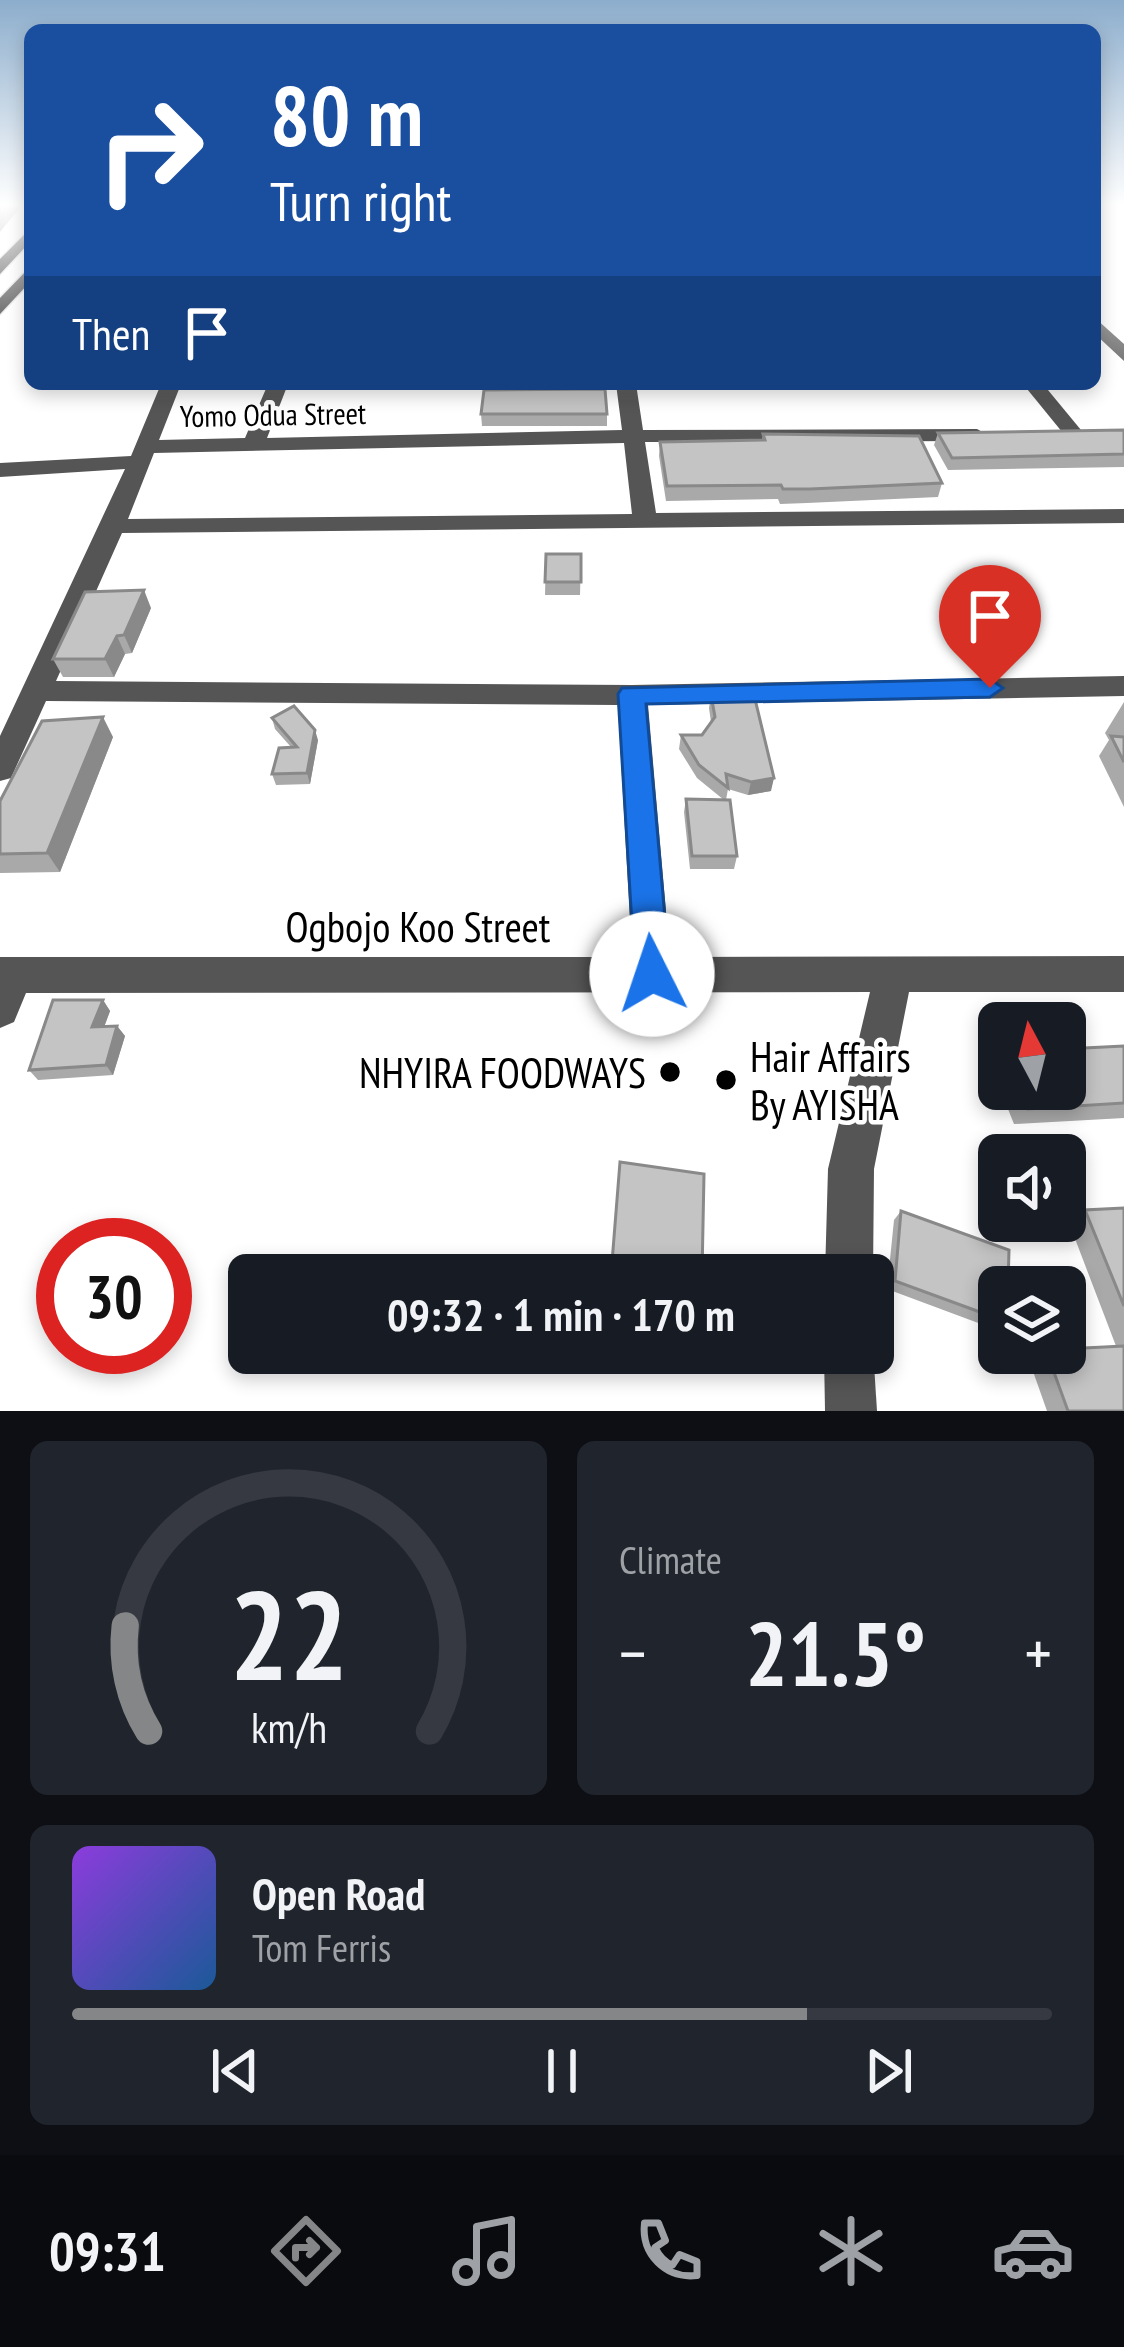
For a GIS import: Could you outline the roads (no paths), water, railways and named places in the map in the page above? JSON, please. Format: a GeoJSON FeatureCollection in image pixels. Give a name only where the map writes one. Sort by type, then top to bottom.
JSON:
{"type":"FeatureCollection","features":[{"type":"Feature","properties":{"kind":"main road"},"geometry":{"type":"LineString","coordinates":[[0,309],[24,279]]}},
{"type":"Feature","properties":{"kind":"street"},"geometry":{"type":"LineString","coordinates":[[1101,330],[1124,355]]}},
{"type":"Feature","properties":{"kind":"street"},"geometry":{"type":"LineString","coordinates":[[0,769],[113,526],[168,390]]}},
{"type":"Feature","properties":{"kind":"street"},"geometry":{"type":"LineString","coordinates":[[253,445],[276,390]]}},
{"type":"Feature","properties":{"kind":"street"},"geometry":{"type":"LineString","coordinates":[[627,390],[645,518]]}},
{"type":"Feature","properties":{"kind":"street"},"geometry":{"type":"LineString","coordinates":[[1038,390],[1072,434]]}},
{"type":"Feature","properties":{"kind":"street","name":"Yomo Odua Street"},"geometry":{"type":"LineString","coordinates":[[0,470],[253,445],[632,436],[1004,435]]}},
{"type":"Feature","properties":{"kind":"street"},"geometry":{"type":"LineString","coordinates":[[113,526],[1124,516]]}},
{"type":"Feature","properties":{"kind":"street"},"geometry":{"type":"LineString","coordinates":[[37,691],[632,694],[1124,686]]}},
{"type":"Feature","properties":{"kind":"street"},"geometry":{"type":"LineString","coordinates":[[632,694],[652,974]]}},
{"type":"Feature","properties":{"kind":"street","name":"Ogbojo Koo Street"},"geometry":{"type":"LineString","coordinates":[[5,986],[652,974],[1124,974]]}},
{"type":"Feature","properties":{"kind":"street"},"geometry":{"type":"LineString","coordinates":[[849,1254],[851,1169],[879,1055],[892,975]]}},
{"type":"Feature","properties":{"kind":"street"},"geometry":{"type":"LineString","coordinates":[[850,1374],[851,1411]]}},
{"type":"Feature","properties":{"kind":"place","name":"NHYIRA FOODWAYS"},"geometry":{"type":"Point","coordinates":[670,1072]}},
{"type":"Feature","properties":{"kind":"place","name":"Hair Affairs By AYISHA"},"geometry":{"type":"Point","coordinates":[726,1080]}}]}
